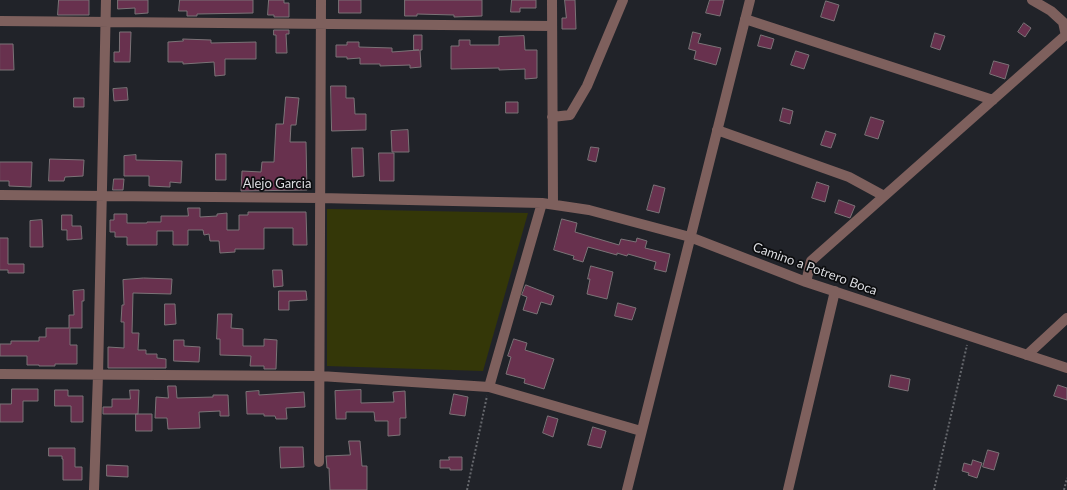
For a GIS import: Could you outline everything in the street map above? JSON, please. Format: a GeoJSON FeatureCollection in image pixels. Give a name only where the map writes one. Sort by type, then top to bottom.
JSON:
{"type":"FeatureCollection","features":[{"type":"Feature","properties":{"kind":"street"},"geometry":{"type":"LineString","coordinates":[[94,490],[106,0]]}},
{"type":"Feature","properties":{"kind":"street"},"geometry":{"type":"LineString","coordinates":[[319,462],[321,0]]}},
{"type":"Feature","properties":{"kind":"street"},"geometry":{"type":"LineString","coordinates":[[552,0],[553,204]]}},
{"type":"Feature","properties":{"kind":"street"},"geometry":{"type":"LineString","coordinates":[[552,117],[570,115],[584,92],[623,0]]}},
{"type":"Feature","properties":{"kind":"street"},"geometry":{"type":"LineString","coordinates":[[627,490],[750,0]]}},
{"type":"Feature","properties":{"kind":"street"},"geometry":{"type":"LineString","coordinates":[[806,282],[811,261],[1066,35],[1063,22],[1051,10],[1032,0]]}},
{"type":"Feature","properties":{"kind":"street"},"geometry":{"type":"LineString","coordinates":[[745,19],[993,100]]}},
{"type":"Feature","properties":{"kind":"street"},"geometry":{"type":"LineString","coordinates":[[0,21],[552,26]]}},
{"type":"Feature","properties":{"kind":"street"},"geometry":{"type":"LineString","coordinates":[[717,130],[849,177],[884,196]]}},
{"type":"Feature","properties":{"kind":"street","name":"Alejo Garcia"},"geometry":{"type":"LineString","coordinates":[[0,195],[320,198],[553,204]]}},
{"type":"Feature","properties":{"kind":"street"},"geometry":{"type":"LineString","coordinates":[[489,387],[542,203]]}},
{"type":"Feature","properties":{"kind":"street","name":"Camino a Potrero Boca"},"geometry":{"type":"LineString","coordinates":[[553,204],[589,210],[690,237],[806,282],[1067,368]]}},
{"type":"Feature","properties":{"kind":"street"},"geometry":{"type":"LineString","coordinates":[[788,490],[835,291]]}},
{"type":"Feature","properties":{"kind":"street"},"geometry":{"type":"LineString","coordinates":[[1026,355],[1067,318]]}},
{"type":"Feature","properties":{"kind":"street"},"geometry":{"type":"LineString","coordinates":[[0,374],[320,376],[489,387],[642,431]]}},
{"type":"Feature","properties":{"kind":"path"},"geometry":{"type":"LineString","coordinates":[[934,490],[970,336]]}},
{"type":"Feature","properties":{"kind":"path"},"geometry":{"type":"LineString","coordinates":[[467,490],[489,387]]}},
{"type":"Feature","properties":{"kind":"path"},"geometry":{"type":"LineString","coordinates":[[1064,490],[1067,478]]}},
{"type":"Feature","properties":{"kind":"green space"},"geometry":{"type":"Polygon","coordinates":[[[327,209],[528,213],[483,371],[327,366],[327,209]]]}},
{"type":"Feature","properties":{"kind":"building"},"geometry":{"type":"Polygon","coordinates":[[[59,0],[89,0],[89,15],[58,15],[59,0]]]}},
{"type":"Feature","properties":{"kind":"building"},"geometry":{"type":"Polygon","coordinates":[[[118,0],[148,0],[148,13],[135,14],[135,8],[118,9],[118,0]]]}},
{"type":"Feature","properties":{"kind":"building"},"geometry":{"type":"Polygon","coordinates":[[[180,0],[253,0],[253,13],[197,14],[197,16],[187,16],[187,11],[179,11],[180,0]]]}},
{"type":"Feature","properties":{"kind":"building"},"geometry":{"type":"Polygon","coordinates":[[[269,0],[284,0],[284,3],[289,3],[289,17],[274,17],[274,15],[268,15],[269,0]]]}},
{"type":"Feature","properties":{"kind":"building"},"geometry":{"type":"Polygon","coordinates":[[[339,0],[361,0],[361,13],[339,13],[339,0]]]}},
{"type":"Feature","properties":{"kind":"building"},"geometry":{"type":"Polygon","coordinates":[[[405,0],[482,0],[482,16],[454,17],[454,15],[417,14],[417,16],[405,16],[405,0]]]}},
{"type":"Feature","properties":{"kind":"building"},"geometry":{"type":"Polygon","coordinates":[[[512,0],[536,0],[536,8],[520,8],[520,12],[511,12],[512,0]]]}},
{"type":"Feature","properties":{"kind":"building"},"geometry":{"type":"Polygon","coordinates":[[[565,0],[575,0],[576,29],[562,29],[562,18],[566,18],[565,0]]]}},
{"type":"Feature","properties":{"kind":"building"},"geometry":{"type":"Polygon","coordinates":[[[710,0],[724,0],[720,16],[706,13],[710,0]]]}},
{"type":"Feature","properties":{"kind":"building"},"geometry":{"type":"Polygon","coordinates":[[[826,1],[839,5],[834,21],[821,17],[826,1]]]}},
{"type":"Feature","properties":{"kind":"building"},"geometry":{"type":"Polygon","coordinates":[[[1024,23],[1031,28],[1025,37],[1018,32],[1024,23]]]}},
{"type":"Feature","properties":{"kind":"building"},"geometry":{"type":"Polygon","coordinates":[[[274,30],[289,30],[289,34],[286,34],[287,53],[276,53],[276,35],[274,35],[274,30]]]}},
{"type":"Feature","properties":{"kind":"building"},"geometry":{"type":"Polygon","coordinates":[[[120,32],[131,32],[130,62],[114,62],[114,52],[119,52],[120,32]]]}},
{"type":"Feature","properties":{"kind":"building"},"geometry":{"type":"Polygon","coordinates":[[[693,32],[701,34],[698,43],[721,48],[716,65],[694,59],[696,51],[689,49],[693,32]]]}},
{"type":"Feature","properties":{"kind":"building"},"geometry":{"type":"Polygon","coordinates":[[[935,33],[945,36],[940,50],[931,47],[935,33]]]}},
{"type":"Feature","properties":{"kind":"building"},"geometry":{"type":"Polygon","coordinates":[[[414,35],[422,35],[422,50],[420,50],[421,67],[410,68],[410,65],[380,66],[380,64],[360,64],[360,58],[347,59],[347,57],[336,57],[336,45],[347,45],[347,42],[359,42],[359,47],[392,48],[392,52],[419,50],[414,50],[414,35]]]}},
{"type":"Feature","properties":{"kind":"building"},"geometry":{"type":"Polygon","coordinates":[[[761,35],[774,39],[771,49],[758,46],[761,35]]]}},
{"type":"Feature","properties":{"kind":"building"},"geometry":{"type":"Polygon","coordinates":[[[524,36],[525,50],[537,50],[537,78],[525,79],[525,69],[451,69],[451,46],[459,46],[459,40],[470,40],[470,45],[499,45],[499,37],[524,36]]]}},
{"type":"Feature","properties":{"kind":"building"},"geometry":{"type":"Polygon","coordinates":[[[183,39],[211,40],[211,43],[256,42],[256,59],[225,59],[225,75],[215,76],[214,62],[183,64],[183,62],[168,62],[168,42],[183,41],[183,39]]]}},
{"type":"Feature","properties":{"kind":"building"},"geometry":{"type":"Polygon","coordinates":[[[0,44],[13,44],[14,70],[0,70],[0,44]]]}},
{"type":"Feature","properties":{"kind":"building"},"geometry":{"type":"Polygon","coordinates":[[[796,51],[809,55],[804,69],[791,65],[796,51]]]}},
{"type":"Feature","properties":{"kind":"building"},"geometry":{"type":"Polygon","coordinates":[[[994,61],[1009,65],[1005,79],[990,74],[994,61]]]}},
{"type":"Feature","properties":{"kind":"building"},"geometry":{"type":"Polygon","coordinates":[[[331,86],[346,86],[346,98],[354,98],[355,114],[366,114],[366,130],[332,131],[331,86]]]}},
{"type":"Feature","properties":{"kind":"building"},"geometry":{"type":"Polygon","coordinates":[[[127,88],[128,100],[114,101],[113,89],[127,88]]]}},
{"type":"Feature","properties":{"kind":"building"},"geometry":{"type":"Polygon","coordinates":[[[286,97],[299,98],[296,125],[291,125],[290,142],[306,142],[307,190],[241,191],[242,171],[261,172],[262,162],[274,162],[276,124],[283,124],[286,97]]]}},
{"type":"Feature","properties":{"kind":"building"},"geometry":{"type":"Polygon","coordinates":[[[74,98],[84,98],[84,107],[74,107],[74,98]]]}},
{"type":"Feature","properties":{"kind":"building"},"geometry":{"type":"Polygon","coordinates":[[[506,102],[518,102],[518,113],[506,113],[506,102]]]}},
{"type":"Feature","properties":{"kind":"building"},"geometry":{"type":"Polygon","coordinates":[[[783,108],[793,111],[790,124],[780,121],[783,108]]]}},
{"type":"Feature","properties":{"kind":"building"},"geometry":{"type":"Polygon","coordinates":[[[871,117],[884,121],[878,139],[865,135],[871,117]]]}},
{"type":"Feature","properties":{"kind":"building"},"geometry":{"type":"Polygon","coordinates":[[[408,130],[409,152],[392,152],[391,131],[408,130]]]}},
{"type":"Feature","properties":{"kind":"building"},"geometry":{"type":"Polygon","coordinates":[[[826,131],[836,134],[831,148],[821,145],[826,131]]]}},
{"type":"Feature","properties":{"kind":"building"},"geometry":{"type":"Polygon","coordinates":[[[591,147],[599,148],[596,162],[588,160],[591,147]]]}},
{"type":"Feature","properties":{"kind":"building"},"geometry":{"type":"Polygon","coordinates":[[[352,148],[363,148],[364,176],[353,177],[352,148]]]}},
{"type":"Feature","properties":{"kind":"building"},"geometry":{"type":"Polygon","coordinates":[[[379,153],[394,153],[394,181],[380,181],[379,153]]]}},
{"type":"Feature","properties":{"kind":"building"},"geometry":{"type":"Polygon","coordinates":[[[216,154],[226,154],[226,180],[216,180],[216,154]]]}},
{"type":"Feature","properties":{"kind":"building"},"geometry":{"type":"Polygon","coordinates":[[[136,155],[136,160],[182,161],[181,183],[170,182],[170,187],[149,186],[149,176],[124,176],[124,156],[136,155]]]}},
{"type":"Feature","properties":{"kind":"building"},"geometry":{"type":"Polygon","coordinates":[[[50,159],[84,160],[83,176],[65,177],[64,181],[49,181],[50,159]]]}},
{"type":"Feature","properties":{"kind":"building"},"geometry":{"type":"Polygon","coordinates":[[[0,162],[32,162],[31,187],[9,186],[9,181],[0,181],[0,162]]]}},
{"type":"Feature","properties":{"kind":"building"},"geometry":{"type":"Polygon","coordinates":[[[114,179],[124,179],[123,190],[113,190],[114,179]]]}},
{"type":"Feature","properties":{"kind":"building"},"geometry":{"type":"Polygon","coordinates":[[[817,182],[829,186],[825,202],[812,198],[817,182]]]}},
{"type":"Feature","properties":{"kind":"building"},"geometry":{"type":"Polygon","coordinates":[[[654,185],[665,188],[659,213],[647,210],[654,185]]]}},
{"type":"Feature","properties":{"kind":"building"},"geometry":{"type":"Polygon","coordinates":[[[839,200],[855,206],[850,218],[835,213],[839,200]]]}},
{"type":"Feature","properties":{"kind":"building"},"geometry":{"type":"Polygon","coordinates":[[[188,208],[200,208],[200,217],[217,216],[217,214],[227,213],[227,230],[239,230],[239,215],[248,215],[248,212],[306,212],[307,245],[293,245],[293,228],[264,228],[264,249],[235,249],[235,252],[220,253],[219,241],[210,241],[209,234],[204,235],[203,230],[188,230],[188,245],[173,245],[173,231],[157,231],[157,245],[127,245],[127,237],[115,237],[115,232],[110,232],[110,220],[114,220],[114,214],[127,214],[127,223],[161,222],[161,216],[188,216],[188,208]]]}},
{"type":"Feature","properties":{"kind":"building"},"geometry":{"type":"Polygon","coordinates":[[[62,215],[72,215],[72,226],[81,226],[82,239],[67,240],[67,230],[62,230],[62,215]]]}},
{"type":"Feature","properties":{"kind":"building"},"geometry":{"type":"Polygon","coordinates":[[[562,219],[577,223],[575,232],[619,245],[621,239],[636,242],[637,238],[647,241],[645,248],[670,254],[666,272],[654,269],[656,262],[628,254],[627,256],[617,253],[617,255],[588,247],[583,262],[573,259],[574,256],[554,250],[562,219]]]}},
{"type":"Feature","properties":{"kind":"building"},"geometry":{"type":"Polygon","coordinates":[[[42,220],[43,247],[30,247],[30,221],[42,220]]]}},
{"type":"Feature","properties":{"kind":"building"},"geometry":{"type":"Polygon","coordinates":[[[0,238],[8,238],[8,264],[24,264],[24,273],[8,273],[8,270],[0,270],[0,238]]]}},
{"type":"Feature","properties":{"kind":"building"},"geometry":{"type":"Polygon","coordinates":[[[591,266],[613,272],[607,299],[587,294],[591,266]]]}},
{"type":"Feature","properties":{"kind":"building"},"geometry":{"type":"Polygon","coordinates":[[[273,270],[282,270],[283,286],[274,287],[273,270]]]}},
{"type":"Feature","properties":{"kind":"building"},"geometry":{"type":"Polygon","coordinates":[[[144,278],[172,279],[171,294],[133,293],[132,333],[139,333],[138,350],[146,350],[146,354],[157,354],[157,358],[166,359],[166,368],[108,368],[108,347],[124,348],[124,322],[121,322],[122,305],[124,305],[123,280],[144,278]]]}},
{"type":"Feature","properties":{"kind":"building"},"geometry":{"type":"Polygon","coordinates":[[[526,285],[554,296],[551,305],[541,302],[537,314],[523,310],[527,297],[522,295],[526,285]]]}},
{"type":"Feature","properties":{"kind":"building"},"geometry":{"type":"Polygon","coordinates":[[[84,290],[84,301],[82,301],[82,328],[70,328],[70,345],[77,345],[77,364],[55,364],[55,366],[27,365],[27,356],[0,356],[0,344],[11,344],[11,341],[39,341],[39,337],[46,337],[46,328],[69,328],[69,315],[74,315],[73,291],[84,290]]]}},
{"type":"Feature","properties":{"kind":"building"},"geometry":{"type":"Polygon","coordinates":[[[279,291],[306,291],[307,300],[289,301],[289,310],[279,310],[279,291]]]}},
{"type":"Feature","properties":{"kind":"building"},"geometry":{"type":"Polygon","coordinates":[[[618,303],[636,308],[632,320],[615,316],[618,303]]]}},
{"type":"Feature","properties":{"kind":"building"},"geometry":{"type":"Polygon","coordinates":[[[165,304],[175,304],[176,324],[165,325],[165,304]]]}},
{"type":"Feature","properties":{"kind":"building"},"geometry":{"type":"Polygon","coordinates":[[[218,314],[232,314],[231,328],[243,329],[243,346],[264,346],[264,339],[277,340],[276,369],[264,369],[264,366],[250,366],[251,356],[220,355],[220,339],[217,339],[218,314]]]}},
{"type":"Feature","properties":{"kind":"building"},"geometry":{"type":"Polygon","coordinates":[[[514,339],[527,343],[525,350],[554,359],[544,389],[524,383],[525,379],[506,374],[511,357],[508,356],[514,339]]]}},
{"type":"Feature","properties":{"kind":"building"},"geometry":{"type":"Polygon","coordinates":[[[174,340],[184,340],[184,346],[200,347],[199,362],[174,361],[174,340]]]}},
{"type":"Feature","properties":{"kind":"building"},"geometry":{"type":"Polygon","coordinates":[[[891,375],[910,379],[908,391],[889,387],[891,375]]]}},
{"type":"Feature","properties":{"kind":"building"},"geometry":{"type":"Polygon","coordinates":[[[1058,385],[1067,388],[1067,400],[1054,396],[1058,385]]]}},
{"type":"Feature","properties":{"kind":"building"},"geometry":{"type":"Polygon","coordinates":[[[168,386],[176,386],[177,398],[228,395],[229,416],[220,416],[220,411],[199,412],[200,428],[168,429],[167,418],[155,418],[156,397],[168,398],[168,386]]]}},
{"type":"Feature","properties":{"kind":"building"},"geometry":{"type":"Polygon","coordinates":[[[12,389],[38,389],[38,401],[23,401],[23,422],[0,422],[0,404],[11,404],[12,389]]]}},
{"type":"Feature","properties":{"kind":"building"},"geometry":{"type":"Polygon","coordinates":[[[55,390],[68,390],[68,396],[83,396],[83,422],[71,422],[71,406],[55,406],[55,390]]]}},
{"type":"Feature","properties":{"kind":"building"},"geometry":{"type":"Polygon","coordinates":[[[130,390],[139,390],[138,414],[103,414],[103,407],[112,407],[112,399],[130,399],[130,390]]]}},
{"type":"Feature","properties":{"kind":"building"},"geometry":{"type":"Polygon","coordinates":[[[361,390],[361,403],[394,402],[393,392],[405,391],[406,418],[400,418],[400,435],[388,436],[388,421],[375,421],[374,412],[346,412],[346,419],[336,419],[335,391],[361,390]]]}},
{"type":"Feature","properties":{"kind":"building"},"geometry":{"type":"Polygon","coordinates":[[[259,391],[259,395],[304,392],[305,407],[286,408],[287,419],[276,419],[275,416],[264,416],[264,414],[247,414],[246,392],[259,391]]]}},
{"type":"Feature","properties":{"kind":"building"},"geometry":{"type":"Polygon","coordinates":[[[454,394],[468,397],[465,416],[450,414],[454,394]]]}},
{"type":"Feature","properties":{"kind":"building"},"geometry":{"type":"Polygon","coordinates":[[[136,414],[152,414],[152,431],[136,431],[136,414]]]}},
{"type":"Feature","properties":{"kind":"building"},"geometry":{"type":"Polygon","coordinates":[[[548,416],[558,419],[553,437],[543,433],[548,416]]]}},
{"type":"Feature","properties":{"kind":"building"},"geometry":{"type":"Polygon","coordinates":[[[593,427],[606,431],[601,448],[588,445],[593,427]]]}},
{"type":"Feature","properties":{"kind":"building"},"geometry":{"type":"Polygon","coordinates":[[[349,441],[360,441],[362,466],[367,466],[367,490],[330,490],[329,468],[327,468],[326,456],[350,455],[349,441]]]}},
{"type":"Feature","properties":{"kind":"building"},"geometry":{"type":"Polygon","coordinates":[[[280,447],[303,447],[304,467],[281,468],[280,447]]]}},
{"type":"Feature","properties":{"kind":"building"},"geometry":{"type":"Polygon","coordinates":[[[49,448],[75,448],[75,467],[82,467],[82,480],[63,480],[62,456],[49,456],[49,448]]]}},
{"type":"Feature","properties":{"kind":"building"},"geometry":{"type":"Polygon","coordinates":[[[988,450],[999,453],[994,470],[983,467],[988,450]]]}},
{"type":"Feature","properties":{"kind":"building"},"geometry":{"type":"Polygon","coordinates":[[[449,457],[462,457],[462,470],[440,468],[440,460],[449,460],[449,457]]]}},
{"type":"Feature","properties":{"kind":"building"},"geometry":{"type":"Polygon","coordinates":[[[973,460],[982,463],[977,478],[962,471],[964,463],[971,465],[973,460]]]}},
{"type":"Feature","properties":{"kind":"building"},"geometry":{"type":"Polygon","coordinates":[[[107,465],[128,466],[128,477],[107,476],[107,465]]]}}]}
